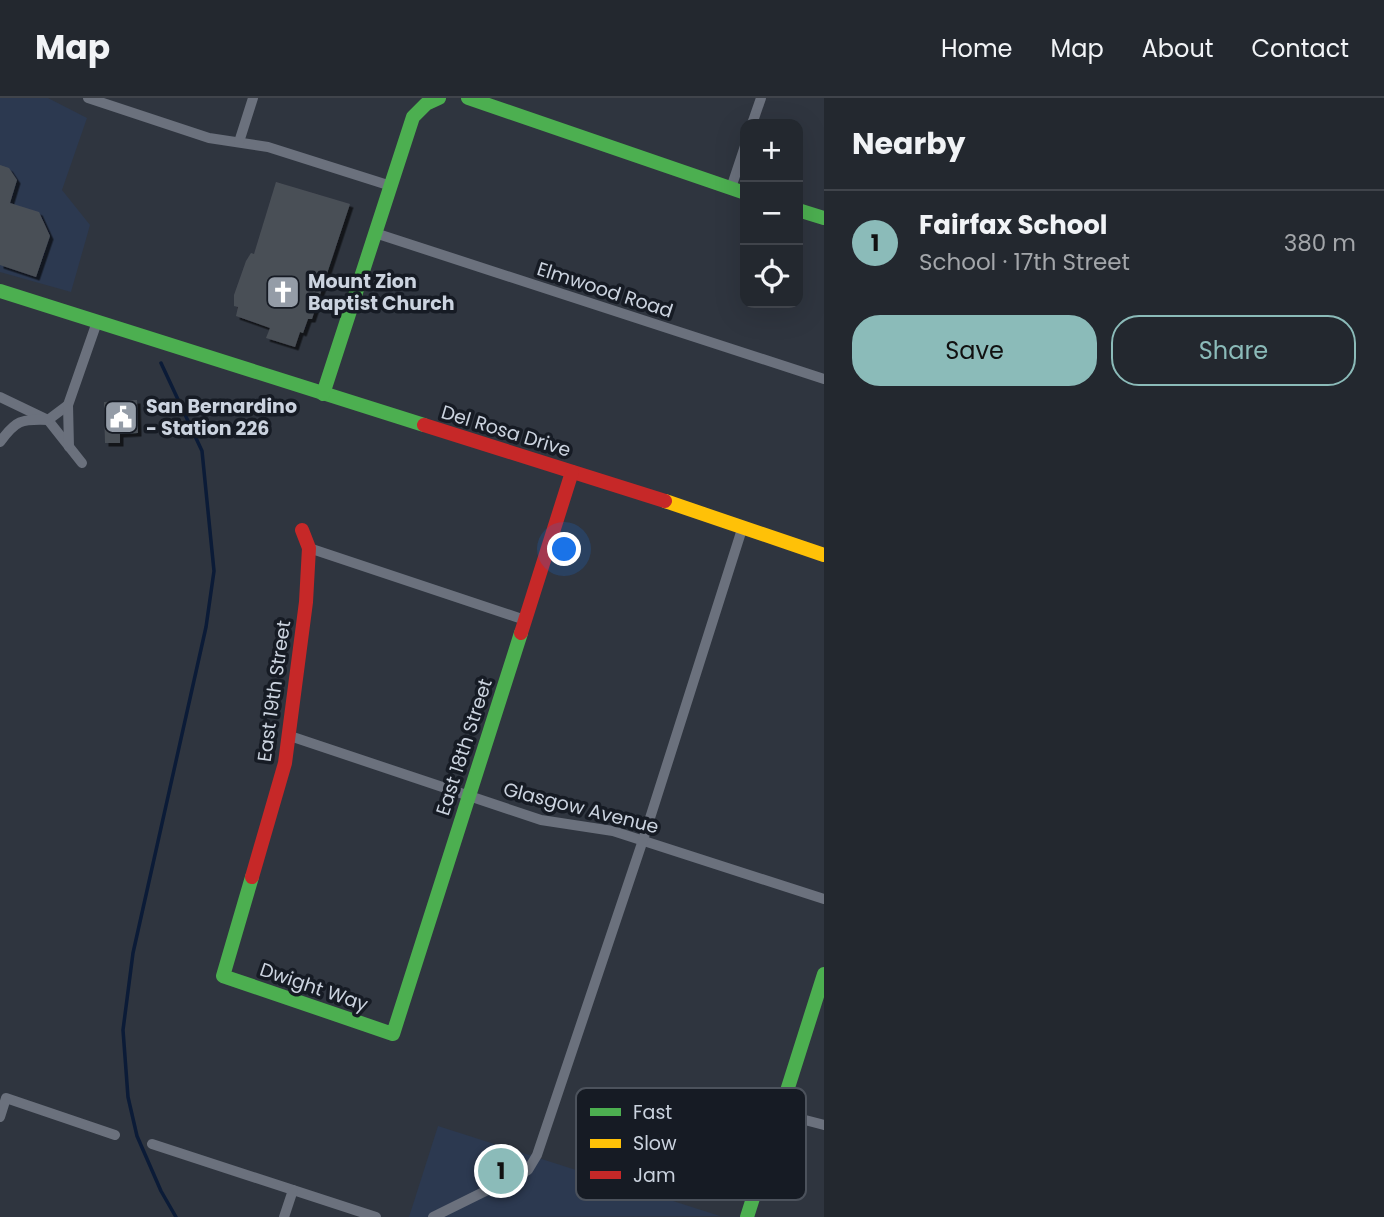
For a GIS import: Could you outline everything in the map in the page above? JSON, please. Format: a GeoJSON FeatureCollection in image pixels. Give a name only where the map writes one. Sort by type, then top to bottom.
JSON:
{"type":"FeatureCollection","features":[{"type":"Feature","properties":{"kind":"street"},"geometry":{"type":"LineString","coordinates":[[239,142],[253,98]]}},
{"type":"Feature","properties":{"kind":"street"},"geometry":{"type":"LineString","coordinates":[[323,394],[413,117],[426,103],[439,98]]}},
{"type":"Feature","properties":{"kind":"street"},"geometry":{"type":"LineString","coordinates":[[468,98],[738,191]]}},
{"type":"Feature","properties":{"kind":"street"},"geometry":{"type":"LineString","coordinates":[[754,119],[761,98]]}},
{"type":"Feature","properties":{"kind":"street"},"geometry":{"type":"LineString","coordinates":[[93,99],[209,138],[268,146],[391,186]]}},
{"type":"Feature","properties":{"kind":"street"},"geometry":{"type":"LineString","coordinates":[[803,212],[824,218]]}},
{"type":"Feature","properties":{"kind":"street","name":"Elmwood Road"},"geometry":{"type":"LineString","coordinates":[[375,233],[824,379]]}},
{"type":"Feature","properties":{"kind":"street","name":"Del Rosa Drive"},"geometry":{"type":"LineString","coordinates":[[0,291],[743,526],[824,555]]}},
{"type":"Feature","properties":{"kind":"street"},"geometry":{"type":"LineString","coordinates":[[69,447],[68,405],[97,322]]}},
{"type":"Feature","properties":{"kind":"street"},"geometry":{"type":"LineString","coordinates":[[0,397],[48,420],[82,463]]}},
{"type":"Feature","properties":{"kind":"street"},"geometry":{"type":"LineString","coordinates":[[0,442],[10,429],[23,419],[48,420],[68,405]]}},
{"type":"Feature","properties":{"kind":"street","name":"East 18th Street"},"geometry":{"type":"LineString","coordinates":[[393,1034],[572,472]]}},
{"type":"Feature","properties":{"kind":"street"},"geometry":{"type":"LineString","coordinates":[[433,1217],[528,1170],[537,1156],[643,840],[743,526]]}},
{"type":"Feature","properties":{"kind":"street","name":"East 19th Street"},"geometry":{"type":"LineString","coordinates":[[223,976],[285,763],[290,736],[306,601],[309,548],[302,530]]}},
{"type":"Feature","properties":{"kind":"street"},"geometry":{"type":"LineString","coordinates":[[309,548],[525,620]]}},
{"type":"Feature","properties":{"kind":"street","name":"Glasgow Avenue"},"geometry":{"type":"LineString","coordinates":[[290,736],[541,820],[613,831],[824,899]]}},
{"type":"Feature","properties":{"kind":"street"},"geometry":{"type":"LineString","coordinates":[[786,1088],[824,974]]}},
{"type":"Feature","properties":{"kind":"street","name":"Dwight Way"},"geometry":{"type":"LineString","coordinates":[[223,976],[393,1034]]}},
{"type":"Feature","properties":{"kind":"street"},"geometry":{"type":"LineString","coordinates":[[0,1117],[6,1098],[115,1135]]}},
{"type":"Feature","properties":{"kind":"street"},"geometry":{"type":"LineString","coordinates":[[806,1120],[824,1125]]}},
{"type":"Feature","properties":{"kind":"street"},"geometry":{"type":"LineString","coordinates":[[152,1144],[376,1217]]}},
{"type":"Feature","properties":{"kind":"street"},"geometry":{"type":"LineString","coordinates":[[284,1217],[293,1190]]}},
{"type":"Feature","properties":{"kind":"street"},"geometry":{"type":"LineString","coordinates":[[747,1217],[752,1200]]}},
{"type":"Feature","properties":{"kind":"shaded area"},"geometry":{"type":"Polygon","coordinates":[[[0,98],[48,98],[87,118],[62,190],[90,225],[71,292],[0,272],[0,98]]]}},
{"type":"Feature","properties":{"kind":"shaded area"},"geometry":{"type":"Polygon","coordinates":[[[438,1126],[576,1170],[576,1200],[670,1200],[720,1216],[409,1217],[438,1126]]]}},
{"type":"Feature","properties":{"kind":"building"},"geometry":{"type":"Polygon","coordinates":[[[0,165],[9,168],[17,180],[10,203],[39,212],[50,236],[36,277],[0,265],[0,165]]]}},
{"type":"Feature","properties":{"kind":"building"},"geometry":{"type":"Polygon","coordinates":[[[276,182],[350,204],[312,319],[308,319],[303,333],[300,332],[295,347],[266,338],[270,328],[236,316],[238,307],[234,306],[234,295],[246,261],[251,253],[254,254],[276,182]]]}},
{"type":"Feature","properties":{"kind":"building","name":"San Bernardino - Station 226"},"geometry":{"type":"Polygon","coordinates":[[[137,400],[138,433],[120,434],[120,443],[105,443],[104,402],[137,400]]]}},
{"type":"Feature","properties":{"kind":"waterway"},"geometry":{"type":"LineString","coordinates":[[161,363],[202,451],[214,571],[206,627],[133,953],[123,1030],[128,1097],[137,1136],[161,1191],[176,1217]]}},
{"type":"Feature","properties":{"kind":"traffic: fast"},"geometry":{"type":"LineString","coordinates":[[323,394],[413,117],[426,104],[439,98]]}},
{"type":"Feature","properties":{"kind":"traffic: fast"},"geometry":{"type":"LineString","coordinates":[[468,98],[740,191]]}},
{"type":"Feature","properties":{"kind":"traffic: fast"},"geometry":{"type":"LineString","coordinates":[[803,212],[824,218]]}},
{"type":"Feature","properties":{"kind":"traffic: fast"},"geometry":{"type":"LineString","coordinates":[[0,291],[424,425]]}},
{"type":"Feature","properties":{"kind":"traffic: fast"},"geometry":{"type":"LineString","coordinates":[[252,877],[223,976],[393,1034],[521,633]]}},
{"type":"Feature","properties":{"kind":"traffic: fast"},"geometry":{"type":"LineString","coordinates":[[788,1088],[824,974]]}},
{"type":"Feature","properties":{"kind":"traffic: fast"},"geometry":{"type":"LineString","coordinates":[[747,1217],[752,1200]]}},
{"type":"Feature","properties":{"kind":"traffic: slow"},"geometry":{"type":"LineString","coordinates":[[665,501],[824,555]]}},
{"type":"Feature","properties":{"kind":"traffic: jam"},"geometry":{"type":"LineString","coordinates":[[424,425],[665,501]]}},
{"type":"Feature","properties":{"kind":"traffic: jam"},"geometry":{"type":"LineString","coordinates":[[521,633],[572,472]]}},
{"type":"Feature","properties":{"kind":"traffic: jam"},"geometry":{"type":"LineString","coordinates":[[252,877],[285,763],[306,602],[309,548],[302,530]]}},
{"type":"Feature","properties":{"kind":"place","name":"Mount Zion Baptist Church"},"geometry":{"type":"Point","coordinates":[283,292]}},
{"type":"Feature","properties":{"kind":"place","name":"San Bernardino - Station 226"},"geometry":{"type":"Point","coordinates":[121,417]}},
{"type":"Feature","properties":{"kind":"place","name":"Fairfax School"},"geometry":{"type":"Point","coordinates":[501,1171]}}]}
